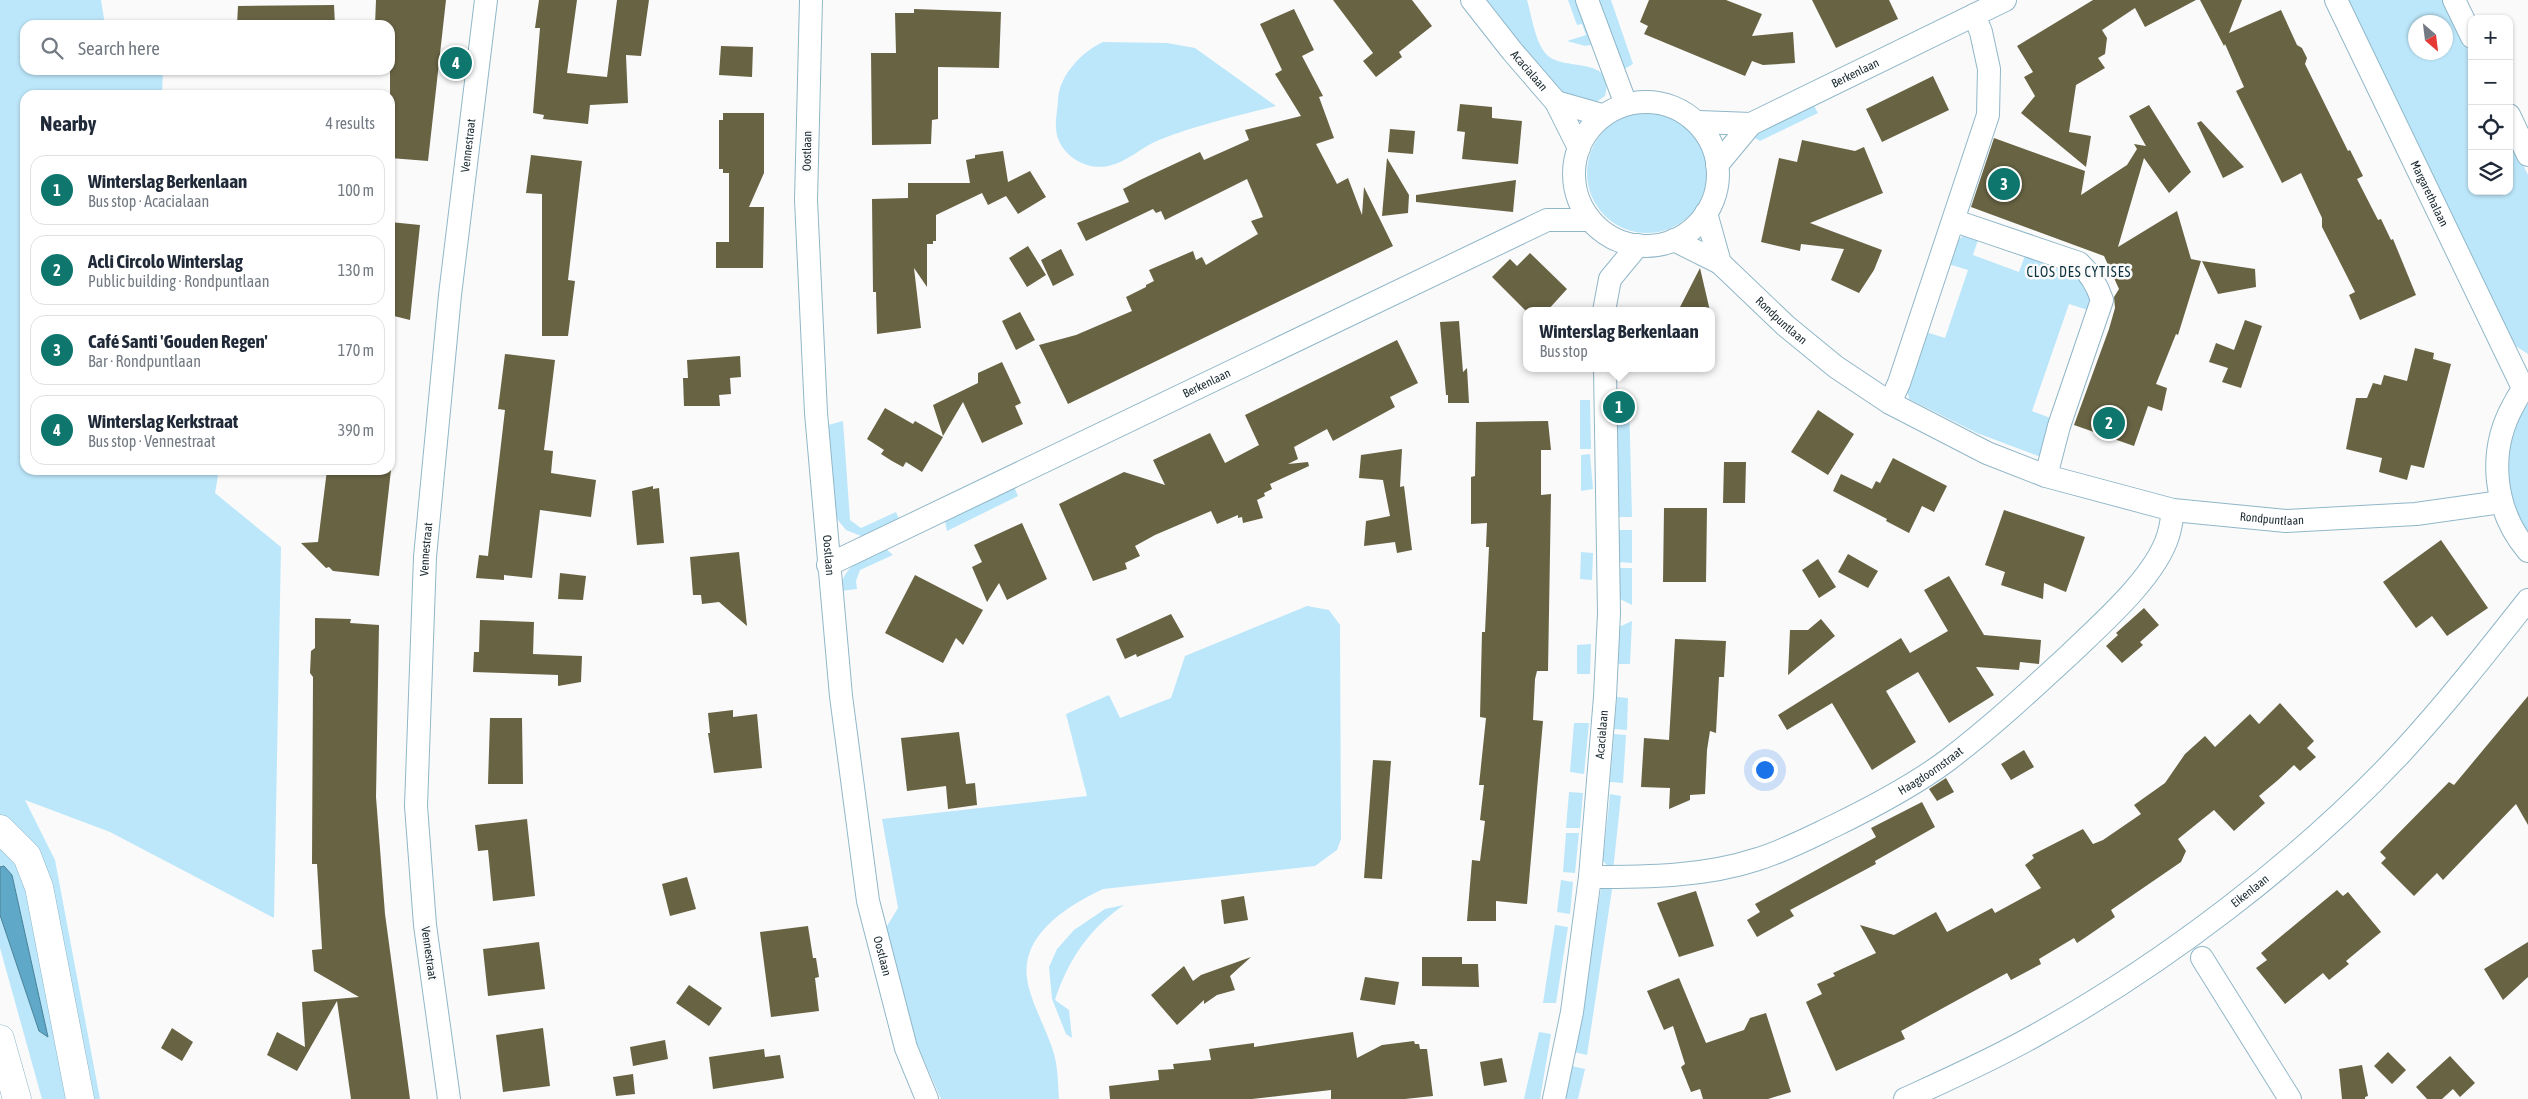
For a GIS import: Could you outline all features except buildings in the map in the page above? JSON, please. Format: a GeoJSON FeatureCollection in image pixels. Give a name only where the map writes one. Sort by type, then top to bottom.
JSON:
{"type":"FeatureCollection","features":[{"type":"Feature","properties":{"kind":"highway"},"geometry":{"type":"LineString","coordinates":[[0,829],[28,856],[39,886],[80,1099]]}},
{"type":"Feature","properties":{"kind":"highway"},"geometry":{"type":"LineString","coordinates":[[0,1039],[17,1099]]}},
{"type":"Feature","properties":{"kind":"street","name":"Vennestraat"},"geometry":{"type":"LineString","coordinates":[[449,1099],[425,925],[416,786],[425,557],[450,295],[486,0]]}},
{"type":"Feature","properties":{"kind":"street","name":"Oostlaan"},"geometry":{"type":"LineString","coordinates":[[811,0],[806,200],[816,413],[828,565],[842,696],[868,901],[906,1048],[927,1099]]}},
{"type":"Feature","properties":{"kind":"street","name":"Acacialaan"},"geometry":{"type":"LineString","coordinates":[[1472,0],[1512,51],[1556,102],[1579,148]]}},
{"type":"Feature","properties":{"kind":"street"},"geometry":{"type":"LineString","coordinates":[[1587,0],[1625,102]]}},
{"type":"Feature","properties":{"kind":"street","name":"Berkenlaan"},"geometry":{"type":"LineString","coordinates":[[1699,122],[1751,124],[2005,0]]}},
{"type":"Feature","properties":{"kind":"street","name":"Margarethalaan"},"geometry":{"type":"LineString","coordinates":[[2336,0],[2526,386],[2509,414],[2500,441],[2496,473],[2501,502],[2508,521],[2528,551]]}},
{"type":"Feature","properties":{"kind":"street"},"geometry":{"type":"LineString","coordinates":[[2454,0],[2468,29]]}},
{"type":"Feature","properties":{"kind":"street"},"geometry":{"type":"LineString","coordinates":[[1890,403],[1899,383],[1955,221],[1988,115],[1990,69],[1981,32],[1974,15]]}},
{"type":"Feature","properties":{"kind":"street"},"geometry":{"type":"LineString","coordinates":[[1556,102],[1602,115]]}},
{"type":"Feature","properties":{"kind":"street"},"geometry":{"type":"LineString","coordinates":[[1547,220],[1574,186],[1579,148],[1589,129],[1602,115],[1625,102],[1664,105],[1699,122],[1713,142],[1717,164],[1715,193],[1706,214],[1692,229],[1674,240],[1638,245],[1617,240],[1596,227]]}},
{"type":"Feature","properties":{"kind":"street"},"geometry":{"type":"LineString","coordinates":[[2513,123],[2528,155]]}},
{"type":"Feature","properties":{"kind":"street"},"geometry":{"type":"LineString","coordinates":[[1717,164],[1751,124]]}},
{"type":"Feature","properties":{"kind":"street"},"geometry":{"type":"LineString","coordinates":[[1574,186],[1596,227],[1610,279],[1605,307]]}},
{"type":"Feature","properties":{"kind":"street"},"geometry":{"type":"LineString","coordinates":[[1706,214],[1720,263]]}},
{"type":"Feature","properties":{"kind":"street","name":"Berkenlaan"},"geometry":{"type":"LineString","coordinates":[[828,565],[1547,220],[1596,227]]}},
{"type":"Feature","properties":{"kind":"street"},"geometry":{"type":"LineString","coordinates":[[1955,221],[2079,263],[2089,272],[2098,288],[2102,300],[2060,426],[2046,476]]}},
{"type":"Feature","properties":{"kind":"street"},"geometry":{"type":"LineString","coordinates":[[1674,240],[1720,263]]}},
{"type":"Feature","properties":{"kind":"street"},"geometry":{"type":"LineString","coordinates":[[1610,279],[1638,245]]}},
{"type":"Feature","properties":{"kind":"street","name":"Rondpuntlaan"},"geometry":{"type":"LineString","coordinates":[[1720,263],[1786,326],[1836,367],[1890,403],[1987,453],[2046,476],[2173,510],[2286,521],[2416,514],[2501,502]]}},
{"type":"Feature","properties":{"kind":"street","name":"Acacialaan"},"geometry":{"type":"LineString","coordinates":[[1554,1099],[1572,1012],[1590,877],[1605,697],[1609,613],[1605,372]]}},
{"type":"Feature","properties":{"kind":"street","name":"Haagdoornstraat"},"geometry":{"type":"LineString","coordinates":[[1590,877],[1658,877],[1700,872],[1757,860],[1802,842],[1907,786],[1947,760],[2014,706],[2140,583],[2158,558],[2165,543],[2173,510]]}},
{"type":"Feature","properties":{"kind":"street","name":"Eikenlaan"},"geometry":{"type":"LineString","coordinates":[[1905,1099],[1984,1063],[2088,1005],[2259,884],[2322,828],[2400,754],[2478,665],[2528,600]]}},
{"type":"Feature","properties":{"kind":"street"},"geometry":{"type":"LineString","coordinates":[[2202,958],[2290,1099]]}},
{"type":"Feature","properties":{"kind":"shaded area"},"geometry":{"type":"Polygon","coordinates":[[[0,0],[101,0],[104,20],[20,20],[20,75],[163,75],[162,90],[20,90],[20,475],[218,475],[215,493],[281,547],[274,918],[110,832],[25,800],[55,860],[100,1099],[92,1099],[47,874],[0,817],[0,0]]]}},
{"type":"Feature","properties":{"kind":"shaded area"},"geometry":{"type":"Polygon","coordinates":[[[1487,0],[1527,0],[1537,37],[1547,55],[1565,63],[1596,69],[1603,75],[1606,83],[1605,96],[1595,103],[1577,101],[1558,91],[1487,0]]]}},
{"type":"Feature","properties":{"kind":"shaded area"},"geometry":{"type":"Polygon","coordinates":[[[1568,0],[1578,0],[1595,44],[1585,46],[1567,41],[1586,35],[1582,24],[1577,25],[1568,0]]]}},
{"type":"Feature","properties":{"kind":"shaded area"},"geometry":{"type":"Polygon","coordinates":[[[1596,0],[1611,0],[1633,64],[1621,71],[1596,0]]]}},
{"type":"Feature","properties":{"kind":"shaded area"},"geometry":{"type":"Polygon","coordinates":[[[2344,0],[2444,0],[2451,15],[2408,15],[2408,60],[2453,60],[2453,19],[2468,50],[2468,195],[2513,195],[2513,144],[2528,175],[2528,354],[2511,343],[2344,0]]]}},
{"type":"Feature","properties":{"kind":"shaded area"},"geometry":{"type":"Polygon","coordinates":[[[1103,42],[1167,43],[1195,48],[1276,106],[1217,121],[1173,135],[1152,143],[1115,164],[1099,167],[1090,166],[1074,159],[1067,153],[1058,138],[1056,125],[1058,99],[1063,81],[1073,65],[1087,52],[1103,42]]]}},
{"type":"Feature","properties":{"kind":"shaded area"},"geometry":{"type":"Polygon","coordinates":[[[1813,104],[1818,113],[1760,141],[1750,135],[1813,104]]]}},
{"type":"Feature","properties":{"kind":"shaded area"},"geometry":{"type":"Polygon","coordinates":[[[1647,113],[1659,114],[1670,118],[1680,123],[1689,131],[1697,140],[1702,150],[1706,161],[1706,185],[1702,196],[1697,206],[1689,215],[1680,223],[1670,228],[1659,232],[1647,233],[1635,232],[1624,228],[1614,223],[1605,215],[1597,206],[1592,196],[1588,185],[1587,173],[1588,161],[1592,150],[1597,140],[1605,131],[1614,123],[1624,118],[1635,114],[1647,113]]]}},
{"type":"Feature","properties":{"kind":"shaded area"},"geometry":{"type":"Polygon","coordinates":[[[1965,234],[1980,234],[1973,255],[2019,272],[2027,250],[2062,264],[2079,276],[2089,296],[2091,311],[2069,304],[2032,411],[2053,419],[2048,450],[2038,456],[1977,433],[1909,399],[1907,389],[1923,331],[1945,338],[1968,270],[1945,263],[1952,246],[1965,234]]]}},
{"type":"Feature","properties":{"kind":"shaded area"},"geometry":{"type":"Polygon","coordinates":[[[1629,398],[1632,517],[1619,517],[1616,399],[1629,398]]]}},
{"type":"Feature","properties":{"kind":"shaded area"},"geometry":{"type":"Polygon","coordinates":[[[1580,400],[1590,400],[1591,449],[1580,449],[1580,400]]]}},
{"type":"Feature","properties":{"kind":"shaded area"},"geometry":{"type":"Polygon","coordinates":[[[2528,404],[2528,534],[2512,503],[2507,478],[2507,465],[2510,438],[2520,414],[2528,404]]]}},
{"type":"Feature","properties":{"kind":"shaded area"},"geometry":{"type":"Polygon","coordinates":[[[843,421],[850,520],[861,528],[896,512],[899,519],[870,535],[861,536],[846,530],[835,516],[828,425],[843,421]]]}},
{"type":"Feature","properties":{"kind":"shaded area"},"geometry":{"type":"Polygon","coordinates":[[[1590,454],[1593,489],[1581,491],[1581,455],[1590,454]]]}},
{"type":"Feature","properties":{"kind":"shaded area"},"geometry":{"type":"Polygon","coordinates":[[[1014,487],[1018,496],[947,531],[945,521],[1014,487]]]}},
{"type":"Feature","properties":{"kind":"shaded area"},"geometry":{"type":"Polygon","coordinates":[[[1618,530],[1632,530],[1632,563],[1618,562],[1618,530]]]}},
{"type":"Feature","properties":{"kind":"shaded area"},"geometry":{"type":"Polygon","coordinates":[[[885,548],[893,555],[860,570],[856,581],[857,589],[841,591],[842,582],[850,569],[863,559],[885,548]]]}},
{"type":"Feature","properties":{"kind":"shaded area"},"geometry":{"type":"Polygon","coordinates":[[[1581,552],[1593,553],[1592,580],[1580,579],[1581,552]]]}},
{"type":"Feature","properties":{"kind":"shaded area"},"geometry":{"type":"Polygon","coordinates":[[[1619,568],[1632,568],[1632,605],[1620,599],[1619,568]]]}},
{"type":"Feature","properties":{"kind":"shaded area"},"geometry":{"type":"Polygon","coordinates":[[[1307,606],[1329,610],[1340,625],[1341,839],[1337,850],[1315,866],[1103,889],[1076,903],[1050,923],[1039,935],[1027,962],[1028,986],[1055,1059],[1059,1099],[941,1099],[915,1040],[884,931],[898,908],[882,819],[1087,796],[1066,714],[1109,695],[1120,718],[1171,698],[1185,656],[1307,606]]]}},
{"type":"Feature","properties":{"kind":"shaded area"},"geometry":{"type":"Polygon","coordinates":[[[1632,621],[1630,664],[1618,664],[1619,627],[1632,621]]]}},
{"type":"Feature","properties":{"kind":"shaded area"},"geometry":{"type":"Polygon","coordinates":[[[1591,644],[1590,674],[1577,674],[1577,645],[1591,644]]]}},
{"type":"Feature","properties":{"kind":"shaded area"},"geometry":{"type":"Polygon","coordinates":[[[1617,697],[1628,698],[1627,730],[1614,729],[1617,697]]]}},
{"type":"Feature","properties":{"kind":"shaded area"},"geometry":{"type":"Polygon","coordinates":[[[1574,723],[1589,723],[1584,774],[1570,772],[1574,723]]]}},
{"type":"Feature","properties":{"kind":"shaded area"},"geometry":{"type":"Polygon","coordinates":[[[1614,734],[1626,735],[1623,783],[1610,782],[1614,734]]]}},
{"type":"Feature","properties":{"kind":"shaded area"},"geometry":{"type":"Polygon","coordinates":[[[1569,792],[1583,793],[1580,828],[1566,828],[1569,792]]]}},
{"type":"Feature","properties":{"kind":"shaded area"},"geometry":{"type":"Polygon","coordinates":[[[1610,794],[1621,796],[1613,871],[1603,861],[1610,794]]]}},
{"type":"Feature","properties":{"kind":"shaded area"},"geometry":{"type":"Polygon","coordinates":[[[1566,833],[1579,833],[1575,873],[1563,872],[1566,833]]]}},
{"type":"Feature","properties":{"kind":"shaded area"},"geometry":{"type":"Polygon","coordinates":[[[0,844],[20,869],[32,902],[71,1099],[42,1099],[0,948],[0,915],[39,1031],[4,866],[0,867],[0,844]]]}},
{"type":"Feature","properties":{"kind":"shaded area"},"geometry":{"type":"Polygon","coordinates":[[[4,866],[12,875],[48,1037],[39,1031],[0,915],[0,867],[4,866]]]}},
{"type":"Feature","properties":{"kind":"shaded area"},"geometry":{"type":"Polygon","coordinates":[[[1561,880],[1573,882],[1570,914],[1557,912],[1561,880]]]}},
{"type":"Feature","properties":{"kind":"shaded area"},"geometry":{"type":"Polygon","coordinates":[[[1608,883],[1613,883],[1587,1055],[1574,1052],[1601,889],[1608,883]]]}},
{"type":"Feature","properties":{"kind":"shaded area"},"geometry":{"type":"Polygon","coordinates":[[[1124,905],[1100,924],[1081,946],[1060,985],[1055,1000],[1069,1010],[1072,1038],[1066,1034],[1052,999],[1049,967],[1057,949],[1074,930],[1105,909],[1124,905]]]}},
{"type":"Feature","properties":{"kind":"shaded area"},"geometry":{"type":"Polygon","coordinates":[[[1555,925],[1568,927],[1556,1003],[1543,1003],[1555,925]]]}},
{"type":"Feature","properties":{"kind":"shaded area"},"geometry":{"type":"Polygon","coordinates":[[[1539,1032],[1551,1034],[1540,1099],[1524,1099],[1539,1032]]]}},
{"type":"Feature","properties":{"kind":"shaded area"},"geometry":{"type":"Polygon","coordinates":[[[1572,1066],[1585,1069],[1578,1099],[1565,1099],[1572,1066]]]}},
{"type":"Feature","properties":{"kind":"place","name":"Winterslag Kerkstraat"},"geometry":{"type":"Point","coordinates":[456,63]}},
{"type":"Feature","properties":{"kind":"place","name":"Café Santi 'Gouden Regen'"},"geometry":{"type":"Point","coordinates":[2004,184]}},
{"type":"Feature","properties":{"kind":"place","name":"Winterslag Berkenlaan"},"geometry":{"type":"Point","coordinates":[1619,407]}},
{"type":"Feature","properties":{"kind":"place","name":"Acli Circolo Winterslag"},"geometry":{"type":"Point","coordinates":[2109,423]}},
{"type":"Feature","properties":{"kind":"district","name":"CLOS DES CYTISES"},"geometry":{"type":"Point","coordinates":[2079,272]}}]}
